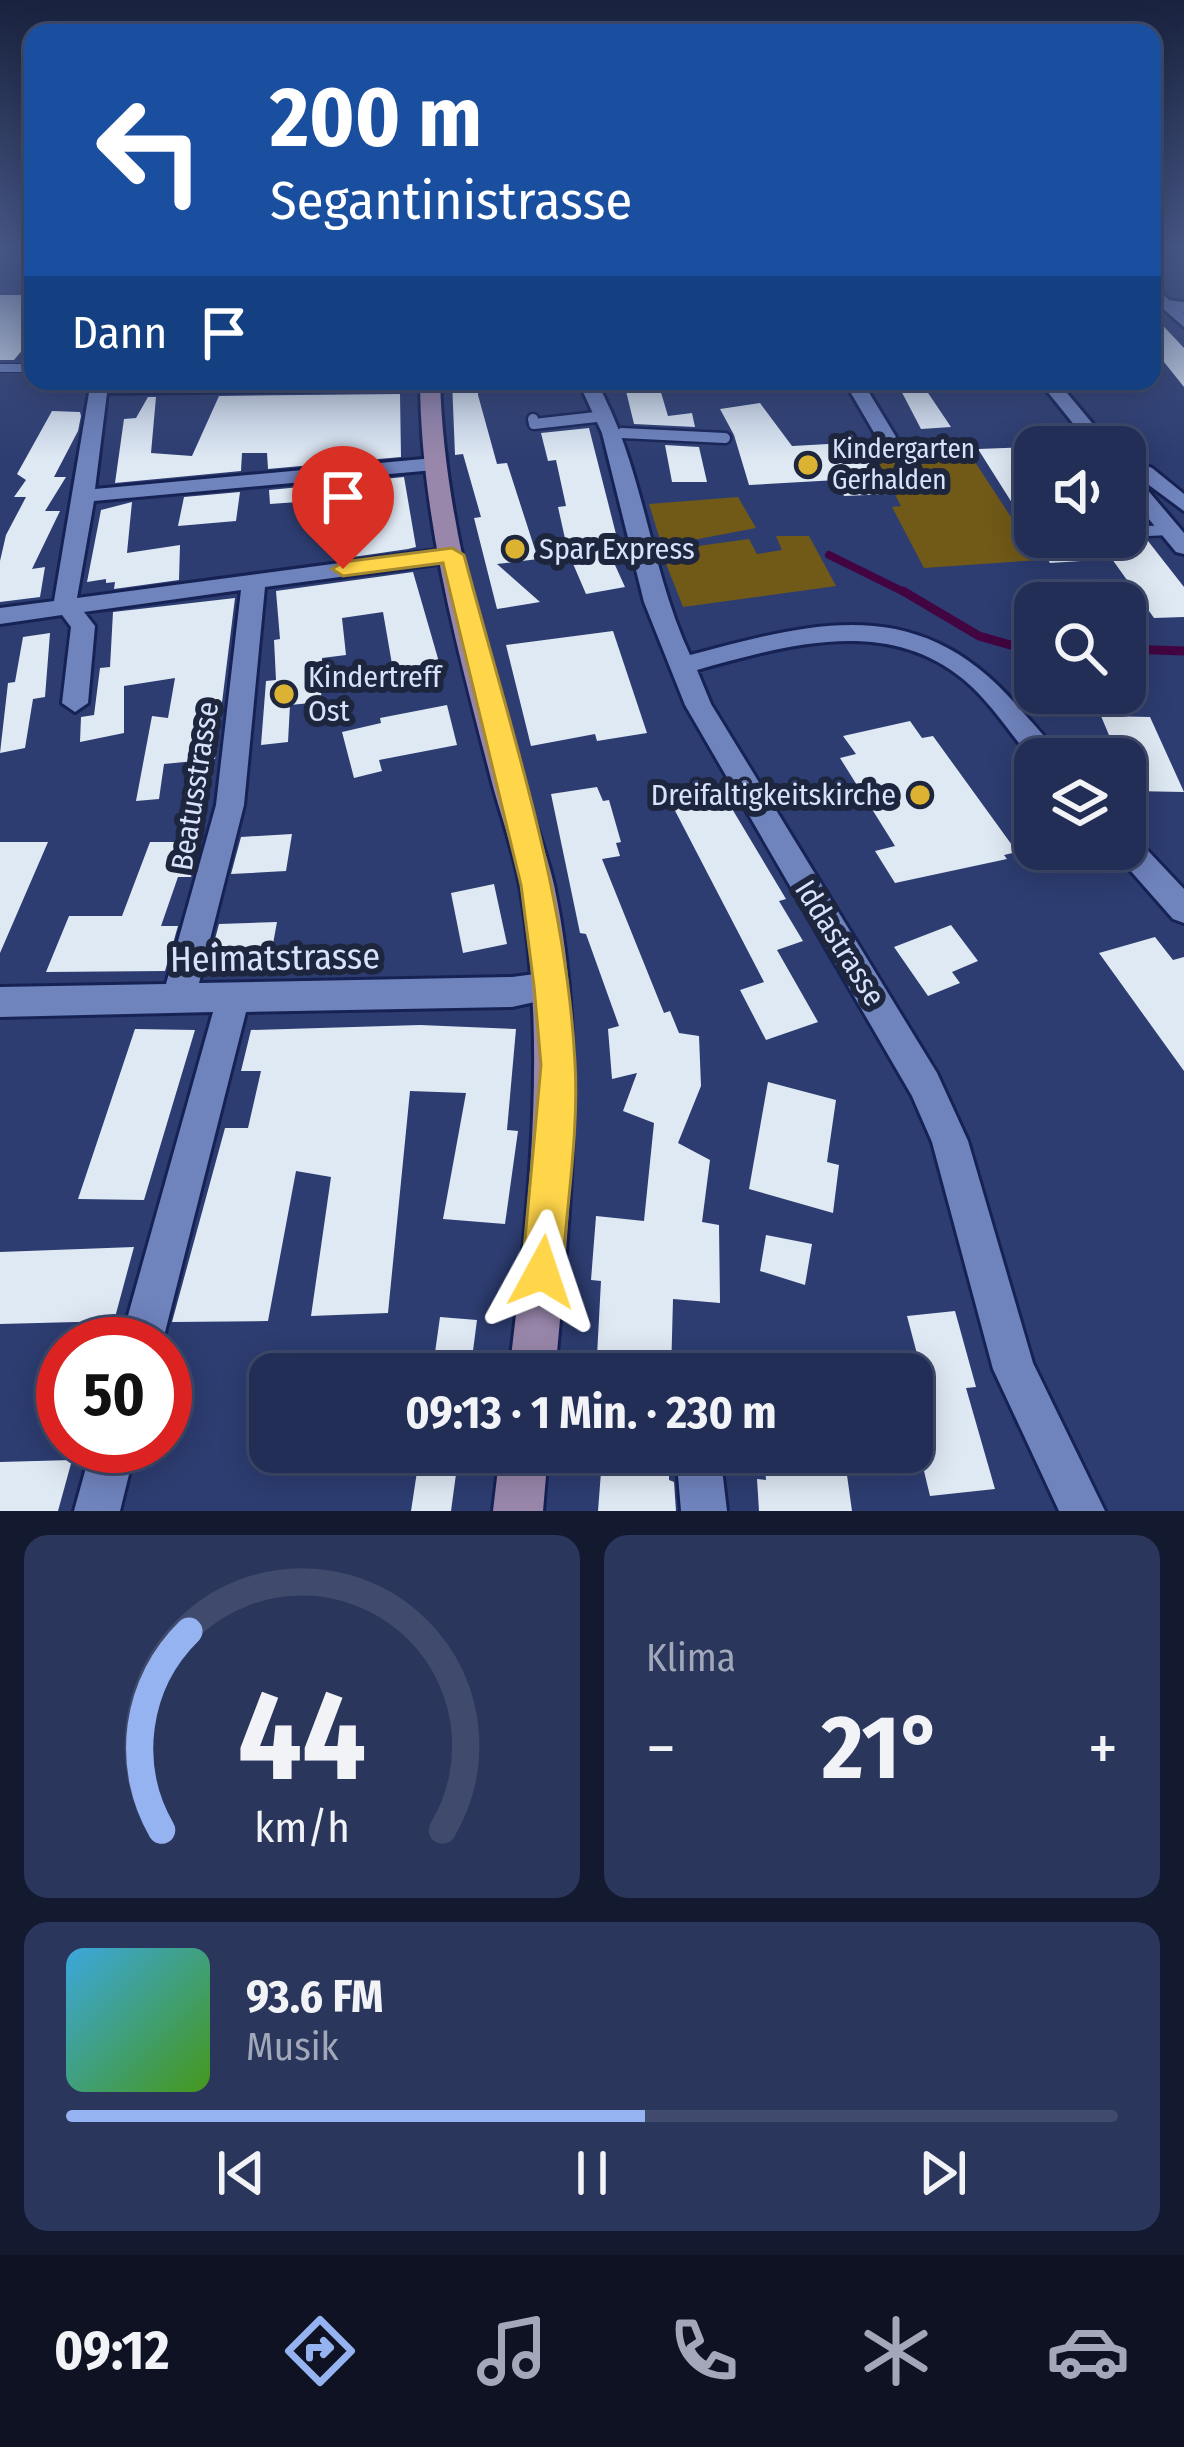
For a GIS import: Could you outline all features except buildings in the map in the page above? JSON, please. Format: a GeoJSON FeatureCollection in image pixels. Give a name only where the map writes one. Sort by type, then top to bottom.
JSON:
{"type":"FeatureCollection","features":[{"type":"Feature","properties":{"kind":"main road"},"geometry":{"type":"LineString","coordinates":[[430,390],[434,464],[452,555],[537,885],[550,986],[558,1065],[534,1353]]}},
{"type":"Feature","properties":{"kind":"main road"},"geometry":{"type":"LineString","coordinates":[[518,1511],[522,1473]]}},
{"type":"Feature","properties":{"kind":"street"},"geometry":{"type":"LineString","coordinates":[[75,703],[83,626],[66,605],[86,496],[84,474],[111,390]]}},
{"type":"Feature","properties":{"kind":"street","name":"Iddastrasse"},"geometry":{"type":"LineString","coordinates":[[593,390],[614,425],[657,605],[686,665],[698,705],[925,1085],[950,1141],[1014,1369],[1082,1511]]}},
{"type":"Feature","properties":{"kind":"street"},"geometry":{"type":"LineString","coordinates":[[858,390],[886,437]]}},
{"type":"Feature","properties":{"kind":"street"},"geometry":{"type":"LineString","coordinates":[[1055,390],[1085,426]]}},
{"type":"Feature","properties":{"kind":"street"},"geometry":{"type":"LineString","coordinates":[[86,496],[434,464]]}},
{"type":"Feature","properties":{"kind":"street"},"geometry":{"type":"LineString","coordinates":[[1146,473],[1184,506]]}},
{"type":"Feature","properties":{"kind":"street"},"geometry":{"type":"LineString","coordinates":[[1146,502],[1177,538]]}},
{"type":"Feature","properties":{"kind":"street"},"geometry":{"type":"LineString","coordinates":[[0,616],[452,555]]}},
{"type":"Feature","properties":{"kind":"street","name":"Beatusstrasse"},"geometry":{"type":"LineString","coordinates":[[179,998],[230,806],[254,581]]}},
{"type":"Feature","properties":{"kind":"street"},"geometry":{"type":"LineString","coordinates":[[686,665],[824,633],[880,633],[909,640],[970,671],[1029,738]]}},
{"type":"Feature","properties":{"kind":"street"},"geometry":{"type":"LineString","coordinates":[[1146,868],[1184,910]]}},
{"type":"Feature","properties":{"kind":"street","name":"Heimatstrasse"},"geometry":{"type":"LineString","coordinates":[[0,1002],[512,992],[550,986]]}},
{"type":"Feature","properties":{"kind":"street"},"geometry":{"type":"LineString","coordinates":[[148,1317],[233,998]]}},
{"type":"Feature","properties":{"kind":"street"},"geometry":{"type":"LineString","coordinates":[[97,1511],[107,1473]]}},
{"type":"Feature","properties":{"kind":"street"},"geometry":{"type":"LineString","coordinates":[[700,1473],[704,1511]]}},
{"type":"Feature","properties":{"kind":"lane"},"geometry":{"type":"LineString","coordinates":[[533,419],[534,424],[614,425],[725,438]]}},
{"type":"Feature","properties":{"kind":"lane"},"geometry":{"type":"LineString","coordinates":[[1146,534],[1177,538]]}},
{"type":"Feature","properties":{"kind":"shaded area"},"geometry":{"type":"Polygon","coordinates":[[[960,439],[1014,522],[1014,558],[1039,560],[924,568],[892,507],[901,506],[869,444],[960,439]]]}},
{"type":"Feature","properties":{"kind":"shaded area"},"geometry":{"type":"Polygon","coordinates":[[[738,497],[756,528],[662,546],[649,504],[738,497]]]}},
{"type":"Feature","properties":{"kind":"shaded area"},"geometry":{"type":"Polygon","coordinates":[[[776,536],[809,536],[836,586],[683,607],[661,551],[749,539],[757,554],[782,550],[776,536]]]}},
{"type":"Feature","properties":{"kind":"waterway"},"geometry":{"type":"LineString","coordinates":[[829,555],[908,594]]}},
{"type":"Feature","properties":{"kind":"waterway"},"geometry":{"type":"LineString","coordinates":[[903,591],[979,636],[1014,646]]}},
{"type":"Feature","properties":{"kind":"waterway"},"geometry":{"type":"LineString","coordinates":[[1146,650],[1184,651]]}},
{"type":"Feature","properties":{"kind":"place","name":"Kindergarten Gerhalden"},"geometry":{"type":"Point","coordinates":[808,465]}},
{"type":"Feature","properties":{"kind":"place","name":"Spar Express"},"geometry":{"type":"Point","coordinates":[515,549]}},
{"type":"Feature","properties":{"kind":"place","name":"Kindertreff Ost"},"geometry":{"type":"Point","coordinates":[284,694]}},
{"type":"Feature","properties":{"kind":"place","name":"Dreifaltigkeitskirche"},"geometry":{"type":"Point","coordinates":[920,795]}},
{"type":"Feature","properties":{"kind":"route"},"geometry":{"type":"LineString","coordinates":[[343,569],[452,555],[537,885],[550,986],[558,1065],[542,1272]]}}]}
